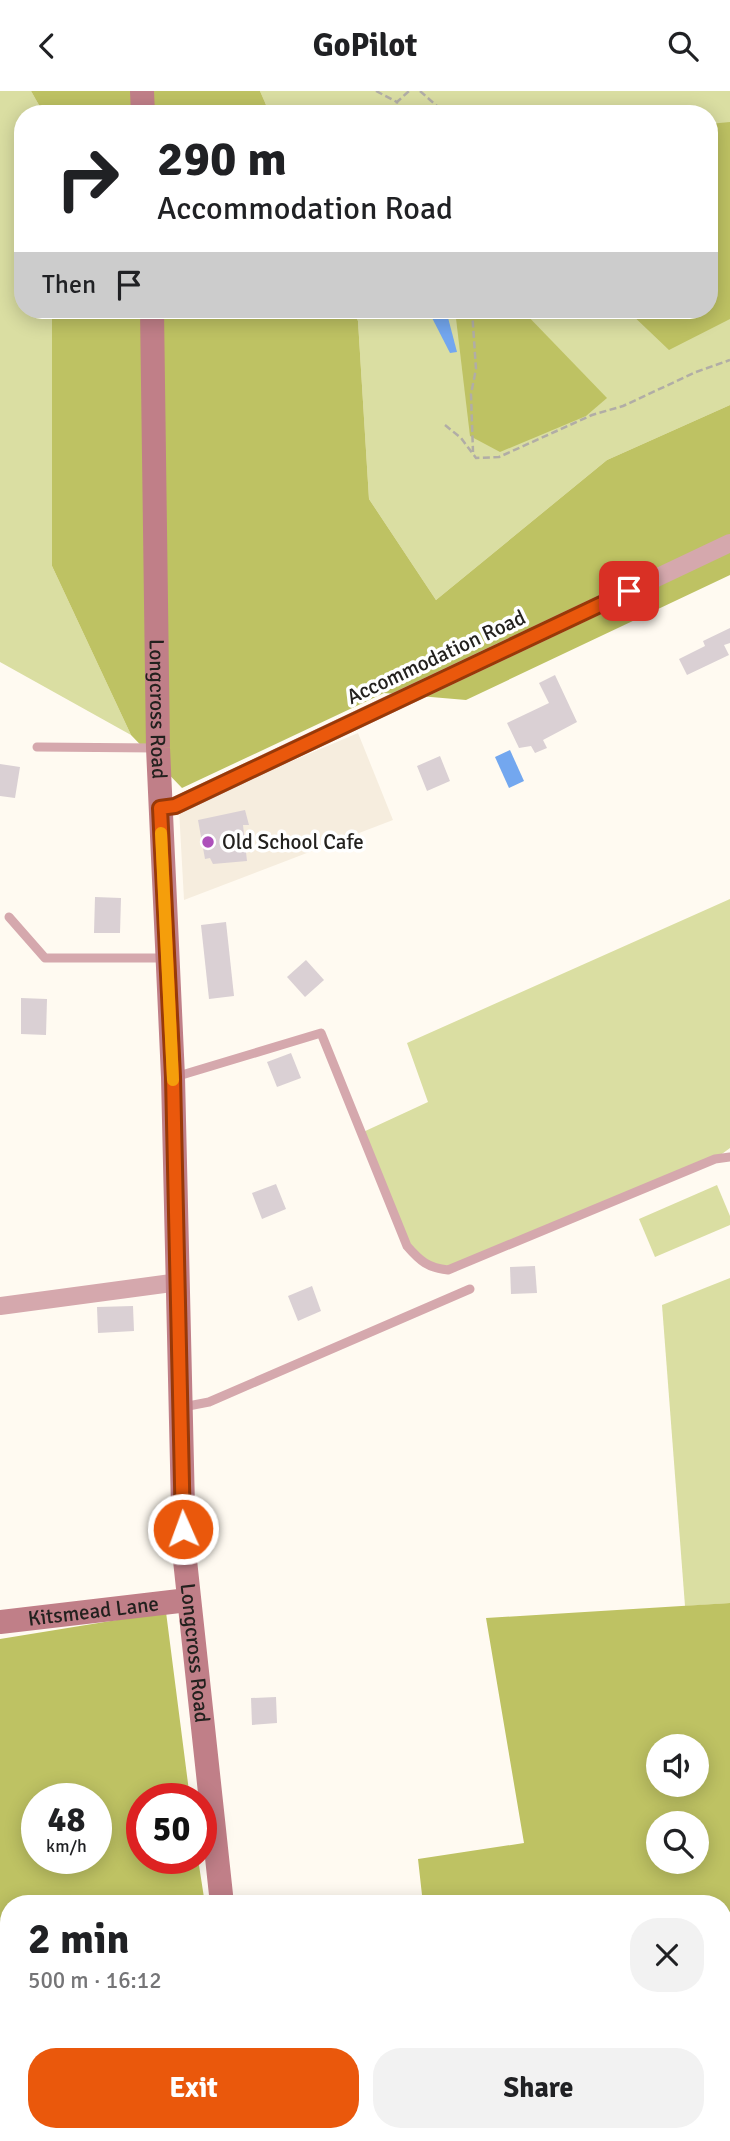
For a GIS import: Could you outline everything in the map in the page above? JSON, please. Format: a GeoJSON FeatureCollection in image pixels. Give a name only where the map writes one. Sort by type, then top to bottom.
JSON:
{"type":"FeatureCollection","features":[{"type":"Feature","properties":{"kind":"main road","name":"Longcross Road"},"geometry":{"type":"LineString","coordinates":[[152,319],[158,748],[173,1077],[183,1407],[182,1506],[188,1600],[221,1895]]}},
{"type":"Feature","properties":{"kind":"main road","name":"Kitsmead Lane"},"geometry":{"type":"LineString","coordinates":[[0,1622],[188,1600]]}},
{"type":"Feature","properties":{"kind":"street","name":"Accommodation Road"},"geometry":{"type":"LineString","coordinates":[[160,808],[175,806],[730,543]]}},
{"type":"Feature","properties":{"kind":"street"},"geometry":{"type":"LineString","coordinates":[[0,1306],[179,1282]]}},
{"type":"Feature","properties":{"kind":"lane"},"geometry":{"type":"LineString","coordinates":[[37,747],[158,748]]}},
{"type":"Feature","properties":{"kind":"lane"},"geometry":{"type":"LineString","coordinates":[[9,917],[45,958],[166,958]]}},
{"type":"Feature","properties":{"kind":"lane"},"geometry":{"type":"LineString","coordinates":[[173,1077],[321,1033],[407,1246],[419,1261],[433,1269],[448,1270],[715,1159],[730,1157]]}},
{"type":"Feature","properties":{"kind":"lane"},"geometry":{"type":"LineString","coordinates":[[183,1407],[209,1402],[470,1289]]}},
{"type":"Feature","properties":{"kind":"path"},"geometry":{"type":"LineString","coordinates":[[376,91],[397,101]]}},
{"type":"Feature","properties":{"kind":"path"},"geometry":{"type":"LineString","coordinates":[[397,105],[397,101],[409,91]]}},
{"type":"Feature","properties":{"kind":"path"},"geometry":{"type":"LineString","coordinates":[[420,91],[436,105]]}},
{"type":"Feature","properties":{"kind":"path"},"geometry":{"type":"LineString","coordinates":[[473,319],[477,369],[471,394],[473,452]]}},
{"type":"Feature","properties":{"kind":"path"},"geometry":{"type":"LineString","coordinates":[[445,425],[461,438],[477,458],[484,460],[499,457],[592,415],[623,406],[695,372],[730,361]]}},
{"type":"Feature","properties":{"kind":"shaded area"},"geometry":{"type":"Polygon","coordinates":[[[358,733],[393,820],[184,900],[179,809],[358,733]]]}},
{"type":"Feature","properties":{"kind":"green space"},"geometry":{"type":"Polygon","coordinates":[[[0,91],[31,91],[39,105],[14,105],[14,319],[52,319],[52,566],[131,735],[0,662],[0,91]]]}},
{"type":"Feature","properties":{"kind":"green space"},"geometry":{"type":"Polygon","coordinates":[[[31,91],[260,91],[266,105],[39,105],[31,91]]]}},
{"type":"Feature","properties":{"kind":"green space"},"geometry":{"type":"Polygon","coordinates":[[[260,91],[730,91],[730,405],[607,460],[436,600],[369,499],[357,319],[718,319],[718,105],[266,105],[260,91]]]}},
{"type":"Feature","properties":{"kind":"green space"},"geometry":{"type":"Polygon","coordinates":[[[730,122],[730,319],[669,350],[636,319],[718,319],[718,123],[730,122]]]}},
{"type":"Feature","properties":{"kind":"green space"},"geometry":{"type":"Polygon","coordinates":[[[52,319],[357,319],[369,499],[436,600],[607,460],[730,405],[730,575],[466,700],[384,693],[182,788],[131,735],[52,566],[52,319]]]}},
{"type":"Feature","properties":{"kind":"green space"},"geometry":{"type":"Polygon","coordinates":[[[456,319],[531,319],[607,398],[586,416],[500,452],[470,436],[456,319]]]}},
{"type":"Feature","properties":{"kind":"green space"},"geometry":{"type":"Polygon","coordinates":[[[730,899],[730,1148],[715,1159],[448,1270],[433,1269],[407,1246],[361,1133],[428,1102],[407,1043],[730,899]]]}},
{"type":"Feature","properties":{"kind":"green space"},"geometry":{"type":"Polygon","coordinates":[[[717,1185],[730,1216],[730,1225],[655,1257],[639,1219],[717,1185]]]}},
{"type":"Feature","properties":{"kind":"green space"},"geometry":{"type":"Polygon","coordinates":[[[730,1278],[730,1603],[685,1606],[662,1305],[730,1278]]]}},
{"type":"Feature","properties":{"kind":"green space"},"geometry":{"type":"Polygon","coordinates":[[[730,1603],[730,1895],[422,1895],[418,1859],[524,1843],[486,1618],[730,1603]]]}},
{"type":"Feature","properties":{"kind":"green space"},"geometry":{"type":"Polygon","coordinates":[[[166,1612],[188,1783],[126,1783],[126,1874],[200,1874],[204,1895],[0,1895],[0,1639],[166,1612]]]}},
{"type":"Feature","properties":{"kind":"water"},"geometry":{"type":"Polygon","coordinates":[[[433,319],[448,319],[457,352],[450,353],[433,319]]]}},
{"type":"Feature","properties":{"kind":"water"},"geometry":{"type":"Polygon","coordinates":[[[510,750],[524,781],[509,788],[495,757],[510,750]]]}},
{"type":"Feature","properties":{"kind":"building"},"geometry":{"type":"Polygon","coordinates":[[[730,628],[730,643],[724,645],[729,655],[687,675],[679,659],[705,646],[703,641],[730,628]]]}},
{"type":"Feature","properties":{"kind":"building"},"geometry":{"type":"Polygon","coordinates":[[[555,675],[577,722],[543,740],[547,748],[535,753],[531,746],[519,748],[507,723],[549,703],[539,683],[555,675]]]}},
{"type":"Feature","properties":{"kind":"building"},"geometry":{"type":"Polygon","coordinates":[[[440,756],[450,781],[427,791],[417,766],[440,756]]]}},
{"type":"Feature","properties":{"kind":"building"},"geometry":{"type":"Polygon","coordinates":[[[0,764],[20,767],[15,798],[0,796],[0,764]]]}},
{"type":"Feature","properties":{"kind":"building"},"geometry":{"type":"Polygon","coordinates":[[[245,810],[249,825],[243,825],[247,861],[213,864],[210,858],[205,859],[198,820],[245,810]]]}},
{"type":"Feature","properties":{"kind":"building"},"geometry":{"type":"Polygon","coordinates":[[[95,897],[121,898],[120,933],[94,933],[95,897]]]}},
{"type":"Feature","properties":{"kind":"building"},"geometry":{"type":"Polygon","coordinates":[[[226,922],[234,996],[209,999],[201,925],[226,922]]]}},
{"type":"Feature","properties":{"kind":"building"},"geometry":{"type":"Polygon","coordinates":[[[306,960],[324,980],[305,997],[287,977],[306,960]]]}},
{"type":"Feature","properties":{"kind":"building"},"geometry":{"type":"Polygon","coordinates":[[[21,998],[47,999],[46,1035],[21,1034],[21,998]]]}},
{"type":"Feature","properties":{"kind":"building"},"geometry":{"type":"Polygon","coordinates":[[[291,1053],[301,1078],[277,1087],[267,1062],[291,1053]]]}},
{"type":"Feature","properties":{"kind":"building"},"geometry":{"type":"Polygon","coordinates":[[[276,1184],[286,1209],[262,1219],[252,1193],[276,1184]]]}},
{"type":"Feature","properties":{"kind":"building"},"geometry":{"type":"Polygon","coordinates":[[[535,1266],[537,1293],[511,1294],[510,1267],[535,1266]]]}},
{"type":"Feature","properties":{"kind":"building"},"geometry":{"type":"Polygon","coordinates":[[[312,1286],[321,1311],[298,1321],[288,1296],[312,1286]]]}},
{"type":"Feature","properties":{"kind":"building"},"geometry":{"type":"Polygon","coordinates":[[[133,1306],[134,1331],[98,1333],[97,1307],[133,1306]]]}},
{"type":"Feature","properties":{"kind":"building"},"geometry":{"type":"Polygon","coordinates":[[[276,1697],[277,1723],[252,1725],[251,1698],[276,1697]]]}},
{"type":"Feature","properties":{"kind":"slow traffic"},"geometry":{"type":"LineString","coordinates":[[161,833],[173,1080]]}},
{"type":"Feature","properties":{"kind":"place","name":"Old School Cafe"},"geometry":{"type":"Point","coordinates":[208,842]}},
{"type":"Feature","properties":{"kind":"route"},"geometry":{"type":"LineString","coordinates":[[183,1529],[183,1407],[173,1077],[160,808],[175,806],[629,591]]}}]}
